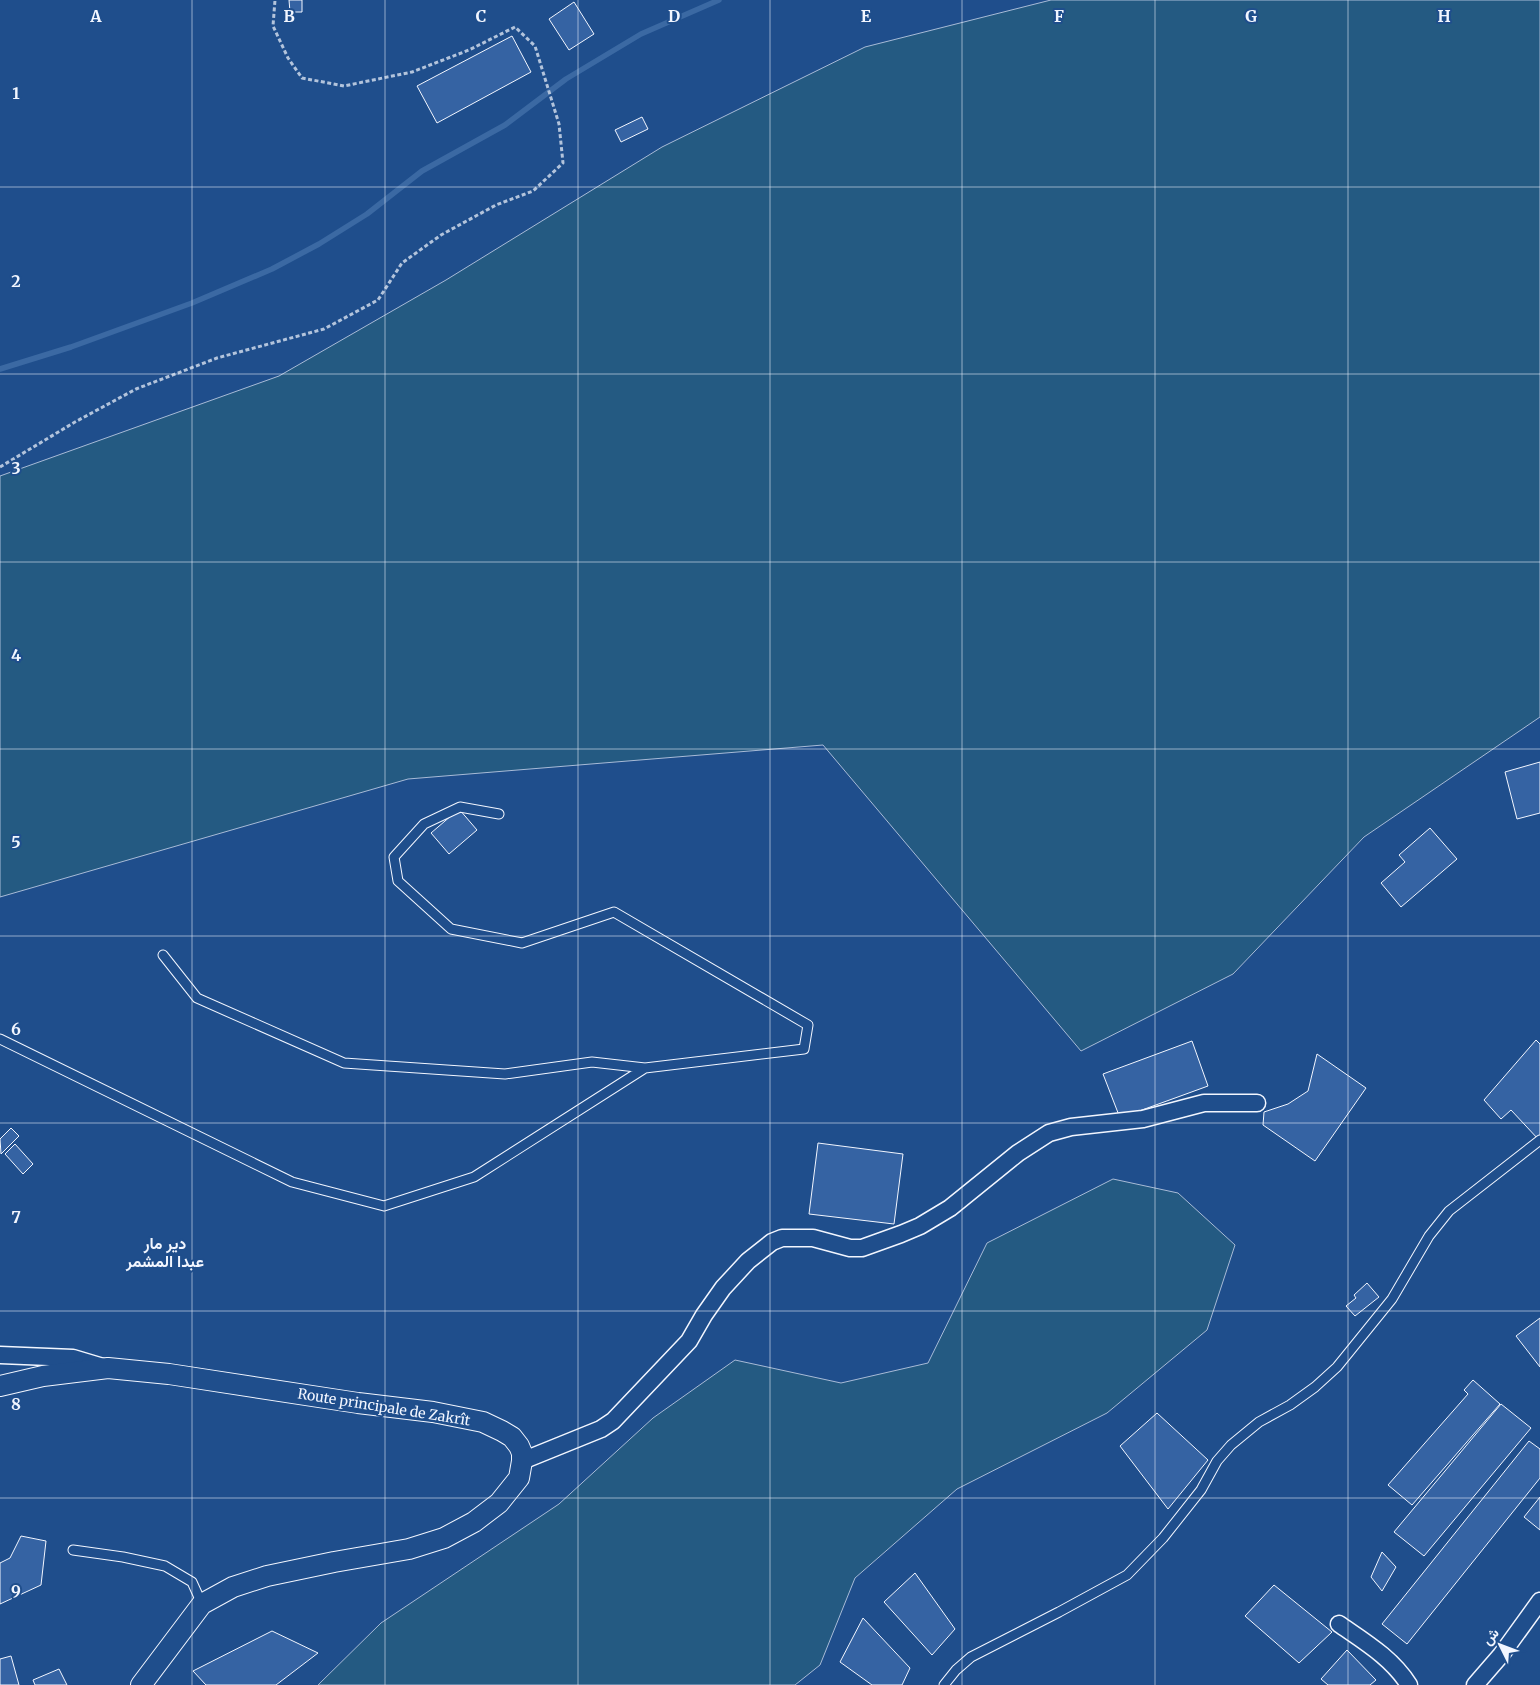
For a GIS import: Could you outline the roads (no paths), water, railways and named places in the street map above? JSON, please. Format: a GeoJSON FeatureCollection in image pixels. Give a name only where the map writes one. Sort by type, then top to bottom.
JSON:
{"type":"FeatureCollection","features":[{"type":"Feature","properties":{"kind":"street"},"geometry":{"type":"LineString","coordinates":[[141,1685],[202,1604],[233,1587],[267,1576],[409,1549],[444,1538],[474,1522],[499,1504],[519,1478],[522,1461],[601,1429],[613,1421],[689,1341],[723,1288],[748,1261],[772,1242],[782,1238],[813,1238],[850,1248],[869,1246],[920,1226],[950,1208],[1018,1153],[1050,1134],[1071,1127],[1143,1119],[1204,1103],[1257,1102]]}},
{"type":"Feature","properties":{"kind":"street"},"geometry":{"type":"LineString","coordinates":[[0,1355],[73,1358],[108,1368]]}},
{"type":"Feature","properties":{"kind":"street","name":"Route principale de Zakrît"},"geometry":{"type":"LineString","coordinates":[[0,1386],[43,1376],[108,1368],[177,1375],[358,1403],[433,1412],[483,1422],[512,1437],[522,1453],[522,1461]]}},
{"type":"Feature","properties":{"kind":"street"},"geometry":{"type":"LineString","coordinates":[[1475,1685],[1501,1655],[1540,1601]]}},
{"type":"Feature","properties":{"kind":"street"},"geometry":{"type":"LineString","coordinates":[[1339,1624],[1370,1645],[1399,1670],[1409,1685]]}},
{"type":"Feature","properties":{"kind":"lane"},"geometry":{"type":"LineString","coordinates":[[163,955],[197,998],[344,1063],[506,1074],[592,1062],[645,1068],[804,1049],[808,1025],[614,912],[522,943],[451,929],[398,881],[394,857],[424,824],[460,808],[499,814]]}},
{"type":"Feature","properties":{"kind":"lane"},"geometry":{"type":"LineString","coordinates":[[0,1039],[292,1182],[384,1206],[474,1177],[645,1068]]}},
{"type":"Feature","properties":{"kind":"lane"},"geometry":{"type":"LineString","coordinates":[[944,1685],[956,1670],[971,1657],[1043,1621],[1127,1575],[1163,1538],[1201,1490],[1217,1461],[1230,1445],[1260,1422],[1290,1405],[1315,1387],[1337,1367],[1392,1299],[1429,1236],[1449,1212],[1540,1140]]}},
{"type":"Feature","properties":{"kind":"lane"},"geometry":{"type":"LineString","coordinates":[[73,1550],[123,1557],[165,1566],[192,1582],[202,1604]]}},
{"type":"Feature","properties":{"kind":"waterway"},"geometry":{"type":"LineString","coordinates":[[0,369],[71,347],[192,303],[272,269],[319,244],[367,214],[422,171],[505,125],[566,79],[641,34],[719,0]]}},
{"type":"Feature","properties":{"kind":"district","name":"دير مار عبدا المشمر"},"geometry":{"type":"Point","coordinates":[165,1252]}}]}
